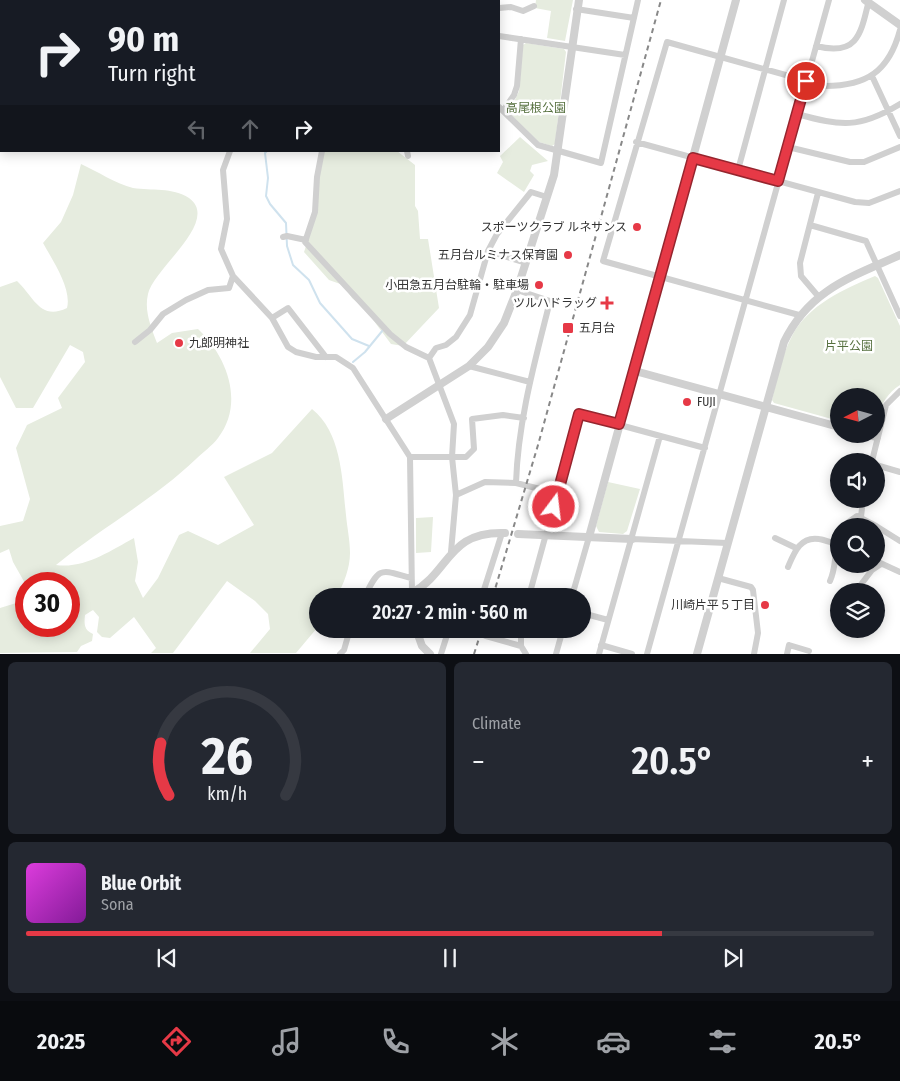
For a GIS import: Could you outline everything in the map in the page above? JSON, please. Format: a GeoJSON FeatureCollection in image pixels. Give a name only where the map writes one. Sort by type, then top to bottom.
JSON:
{"type":"FeatureCollection","features":[{"type":"Feature","properties":{"kind":"street"},"geometry":{"type":"LineString","coordinates":[[386,419],[469,366],[498,335],[526,263],[559,152],[578,0]]}},
{"type":"Feature","properties":{"kind":"street"},"geometry":{"type":"LineString","coordinates":[[520,39],[514,95],[501,109],[538,145],[601,163],[638,0]]}},
{"type":"Feature","properties":{"kind":"street"},"geometry":{"type":"LineString","coordinates":[[574,588],[736,0]]}},
{"type":"Feature","properties":{"kind":"street"},"geometry":{"type":"LineString","coordinates":[[738,170],[784,0]]}},
{"type":"Feature","properties":{"kind":"street"},"geometry":{"type":"LineString","coordinates":[[647,654],[829,0]]}},
{"type":"Feature","properties":{"kind":"street"},"geometry":{"type":"LineString","coordinates":[[816,46],[832,50],[848,47],[862,30],[868,1],[900,24]]}},
{"type":"Feature","properties":{"kind":"street"},"geometry":{"type":"LineString","coordinates":[[500,8],[511,7],[523,11],[534,6]]}},
{"type":"Feature","properties":{"kind":"street"},"geometry":{"type":"LineString","coordinates":[[576,9],[634,18]]}},
{"type":"Feature","properties":{"kind":"street"},"geometry":{"type":"LineString","coordinates":[[799,315],[603,261],[636,142],[667,42],[825,86],[841,86],[872,76],[891,55],[900,30]]}},
{"type":"Feature","properties":{"kind":"street"},"geometry":{"type":"LineString","coordinates":[[500,36],[625,55]]}},
{"type":"Feature","properties":{"kind":"street"},"geometry":{"type":"LineString","coordinates":[[872,76],[900,136]]}},
{"type":"Feature","properties":{"kind":"street"},"geometry":{"type":"LineString","coordinates":[[798,114],[839,124],[865,120],[900,104]]}},
{"type":"Feature","properties":{"kind":"street"},"geometry":{"type":"LineString","coordinates":[[636,142],[818,193],[869,203],[900,192]]}},
{"type":"Feature","properties":{"kind":"street"},"geometry":{"type":"LineString","coordinates":[[788,147],[850,162],[864,162],[900,147]]}},
{"type":"Feature","properties":{"kind":"street"},"geometry":{"type":"LineString","coordinates":[[230,152],[223,170],[227,219],[221,249],[233,276],[272,318],[288,347],[303,354],[336,357],[353,368],[410,457],[412,588]]}},
{"type":"Feature","properties":{"kind":"street"},"geometry":{"type":"LineString","coordinates":[[322,152],[317,177],[315,212],[305,242],[390,334],[406,347],[429,358],[454,424],[452,457],[456,495],[451,552]]}},
{"type":"Feature","properties":{"kind":"street"},"geometry":{"type":"LineString","coordinates":[[429,358],[436,348],[446,345],[456,337],[470,315],[488,251],[497,234],[531,192],[547,197]]}},
{"type":"Feature","properties":{"kind":"street"},"geometry":{"type":"LineString","coordinates":[[818,193],[800,263],[801,276],[818,296]]}},
{"type":"Feature","properties":{"kind":"street"},"geometry":{"type":"LineString","coordinates":[[810,225],[866,241],[898,306],[900,316]]}},
{"type":"Feature","properties":{"kind":"street"},"geometry":{"type":"LineString","coordinates":[[285,237],[306,240]]}},
{"type":"Feature","properties":{"kind":"street"},"geometry":{"type":"LineString","coordinates":[[488,251],[526,263]]}},
{"type":"Feature","properties":{"kind":"street"},"geometry":{"type":"LineString","coordinates":[[698,654],[784,342],[799,315],[818,296],[839,283],[900,255]]}},
{"type":"Feature","properties":{"kind":"street"},"geometry":{"type":"LineString","coordinates":[[135,342],[150,330],[163,314],[196,295],[208,290],[230,288],[233,276]]}},
{"type":"Feature","properties":{"kind":"street"},"geometry":{"type":"LineString","coordinates":[[516,483],[518,443],[530,382],[550,302],[517,290]]}},
{"type":"Feature","properties":{"kind":"street"},"geometry":{"type":"LineString","coordinates":[[272,318],[288,308],[326,357]]}},
{"type":"Feature","properties":{"kind":"street"},"geometry":{"type":"LineString","coordinates":[[469,366],[530,382]]}},
{"type":"Feature","properties":{"kind":"street"},"geometry":{"type":"LineString","coordinates":[[635,372],[830,425]]}},
{"type":"Feature","properties":{"kind":"street"},"geometry":{"type":"LineString","coordinates":[[885,408],[900,390]]}},
{"type":"Feature","properties":{"kind":"street"},"geometry":{"type":"LineString","coordinates":[[531,588],[579,414],[705,448]]}},
{"type":"Feature","properties":{"kind":"street"},"geometry":{"type":"LineString","coordinates":[[410,457],[466,457],[474,449],[472,419],[502,415],[524,418]]}},
{"type":"Feature","properties":{"kind":"street"},"geometry":{"type":"LineString","coordinates":[[599,654],[660,436]]}},
{"type":"Feature","properties":{"kind":"street"},"geometry":{"type":"LineString","coordinates":[[885,468],[900,472]]}},
{"type":"Feature","properties":{"kind":"street"},"geometry":{"type":"LineString","coordinates":[[456,495],[485,482],[516,483],[540,489]]}},
{"type":"Feature","properties":{"kind":"street"},"geometry":{"type":"LineString","coordinates":[[856,518],[861,517],[862,508]]}},
{"type":"Feature","properties":{"kind":"street"},"geometry":{"type":"LineString","coordinates":[[885,532],[900,541]]}},
{"type":"Feature","properties":{"kind":"street"},"geometry":{"type":"LineString","coordinates":[[421,588],[432,579],[451,552],[463,543],[475,538],[503,533],[485,588]]}},
{"type":"Feature","properties":{"kind":"street"},"geometry":{"type":"LineString","coordinates":[[518,534],[728,543]]}},
{"type":"Feature","properties":{"kind":"street"},"geometry":{"type":"LineString","coordinates":[[775,538],[796,548]]}},
{"type":"Feature","properties":{"kind":"street"},"geometry":{"type":"LineString","coordinates":[[788,567],[796,548],[810,539],[820,539],[830,544]]}},
{"type":"Feature","properties":{"kind":"street"},"geometry":{"type":"LineString","coordinates":[[885,566],[900,572]]}},
{"type":"Feature","properties":{"kind":"street"},"geometry":{"type":"LineString","coordinates":[[369,588],[373,578],[382,572],[395,572],[411,578]]}},
{"type":"Feature","properties":{"kind":"street"},"geometry":{"type":"LineString","coordinates":[[830,581],[834,573]]}},
{"type":"Feature","properties":{"kind":"street"},"geometry":{"type":"LineString","coordinates":[[862,583],[870,573]]}},
{"type":"Feature","properties":{"kind":"street"},"geometry":{"type":"LineString","coordinates":[[718,578],[751,586],[753,590],[758,633],[754,654]]}},
{"type":"Feature","properties":{"kind":"street"},"geometry":{"type":"LineString","coordinates":[[591,615],[608,620]]}},
{"type":"Feature","properties":{"kind":"street"},"geometry":{"type":"LineString","coordinates":[[340,654],[344,650],[347,638]]}},
{"type":"Feature","properties":{"kind":"street"},"geometry":{"type":"LineString","coordinates":[[441,654],[446,638]]}},
{"type":"Feature","properties":{"kind":"street"},"geometry":{"type":"LineString","coordinates":[[493,638],[521,646]]}},
{"type":"Feature","properties":{"kind":"street"},"geometry":{"type":"LineString","coordinates":[[521,638],[521,646],[526,654]]}},
{"type":"Feature","properties":{"kind":"street"},"geometry":{"type":"LineString","coordinates":[[556,654],[560,638]]}},
{"type":"Feature","properties":{"kind":"street"},"geometry":{"type":"LineString","coordinates":[[787,654],[789,644],[809,651]]}},
{"type":"Feature","properties":{"kind":"street"},"geometry":{"type":"LineString","coordinates":[[601,645],[632,654]]}},
{"type":"Feature","properties":{"kind":"street"},"geometry":{"type":"LineString","coordinates":[[421,650],[430,654]]}},
{"type":"Feature","properties":{"kind":"green space"},"geometry":{"type":"Polygon","coordinates":[[[536,0],[573,0],[565,41],[547,38],[551,11],[535,8],[536,0]]]}},
{"type":"Feature","properties":{"kind":"green space","name":"高尾根公園"},"geometry":{"type":"Polygon","coordinates":[[[526,43],[564,49],[566,52],[555,144],[552,146],[539,142],[509,113],[519,91],[523,45],[526,43]]]}},
{"type":"Feature","properties":{"kind":"green space"},"geometry":{"type":"Polygon","coordinates":[[[520,137],[548,161],[532,165],[530,171],[534,175],[524,192],[497,173],[503,162],[500,156],[520,137]]]}},
{"type":"Feature","properties":{"kind":"green space"},"geometry":{"type":"Polygon","coordinates":[[[320,152],[398,152],[415,165],[415,206],[418,211],[420,239],[428,239],[439,308],[403,346],[391,344],[365,309],[352,298],[343,285],[329,280],[304,252],[317,213],[320,152]]]}},
{"type":"Feature","properties":{"kind":"green space"},"geometry":{"type":"Polygon","coordinates":[[[81,164],[133,188],[176,192],[189,198],[197,208],[197,219],[191,232],[161,272],[148,294],[147,307],[150,325],[157,343],[172,333],[198,329],[208,340],[217,352],[229,381],[231,395],[230,410],[226,424],[218,438],[179,474],[56,565],[66,566],[87,562],[134,538],[138,562],[135,581],[143,598],[158,578],[179,535],[188,531],[218,545],[254,525],[224,477],[272,453],[312,409],[322,419],[329,431],[339,458],[350,548],[349,564],[342,586],[341,588],[309,588],[309,638],[296,653],[250,653],[270,629],[268,614],[255,601],[227,581],[173,653],[151,653],[156,648],[134,617],[110,638],[102,637],[97,632],[99,617],[93,610],[85,615],[85,626],[93,634],[92,641],[81,646],[77,652],[0,653],[0,608],[15,603],[15,637],[80,637],[80,572],[19,572],[9,549],[0,553],[0,526],[23,521],[30,499],[16,448],[27,425],[62,408],[58,398],[85,362],[83,352],[70,345],[33,408],[16,408],[0,377],[0,287],[17,281],[33,300],[44,309],[50,312],[67,308],[67,292],[56,266],[43,243],[61,222],[73,195],[81,164]]]}},
{"type":"Feature","properties":{"kind":"green space","name":"片平公園"},"geometry":{"type":"Polygon","coordinates":[[[875,276],[878,278],[900,326],[900,385],[885,400],[885,388],[830,388],[830,419],[774,403],[772,400],[788,343],[799,325],[817,307],[851,286],[875,276]]]}},
{"type":"Feature","properties":{"kind":"green space"},"geometry":{"type":"Polygon","coordinates":[[[608,482],[640,489],[627,531],[623,534],[599,532],[596,526],[608,482]]]}},
{"type":"Feature","properties":{"kind":"green space"},"geometry":{"type":"Polygon","coordinates":[[[433,517],[431,552],[416,553],[416,518],[433,517]]]}},
{"type":"Feature","properties":{"kind":"waterway"},"geometry":{"type":"LineString","coordinates":[[266,152],[268,178],[266,196],[270,204],[286,223],[287,246],[293,265],[309,280],[320,303],[352,339],[369,346]]}},
{"type":"Feature","properties":{"kind":"waterway"},"geometry":{"type":"LineString","coordinates":[[353,362],[365,352],[383,330]]}},
{"type":"Feature","properties":{"kind":"railway"},"geometry":{"type":"LineString","coordinates":[[495,588],[538,445],[661,0]]}},
{"type":"Feature","properties":{"kind":"railway"},"geometry":{"type":"LineString","coordinates":[[474,654],[479,638]]}},
{"type":"Feature","properties":{"kind":"place","name":"スポーツクラブ ルネサンス"},"geometry":{"type":"Point","coordinates":[637,227]}},
{"type":"Feature","properties":{"kind":"place","name":"五月台ルミナス保育園"},"geometry":{"type":"Point","coordinates":[568,255]}},
{"type":"Feature","properties":{"kind":"place","name":"小田急五月台駐輪・駐車場"},"geometry":{"type":"Point","coordinates":[539,285]}},
{"type":"Feature","properties":{"kind":"place","name":"ツルハドラッグ"},"geometry":{"type":"Point","coordinates":[607,303]}},
{"type":"Feature","properties":{"kind":"place","name":"五月台"},"geometry":{"type":"Point","coordinates":[568,328]}},
{"type":"Feature","properties":{"kind":"place","name":"九郎明神社"},"geometry":{"type":"Point","coordinates":[179,343]}},
{"type":"Feature","properties":{"kind":"place","name":"FUJI"},"geometry":{"type":"Point","coordinates":[687,402]}},
{"type":"Feature","properties":{"kind":"place","name":"川崎片平５丁目"},"geometry":{"type":"Point","coordinates":[765,605]}},
{"type":"Feature","properties":{"kind":"route"},"geometry":{"type":"LineString","coordinates":[[554,507],[579,414],[619,424],[693,158],[778,181],[806,81]]}}]}
